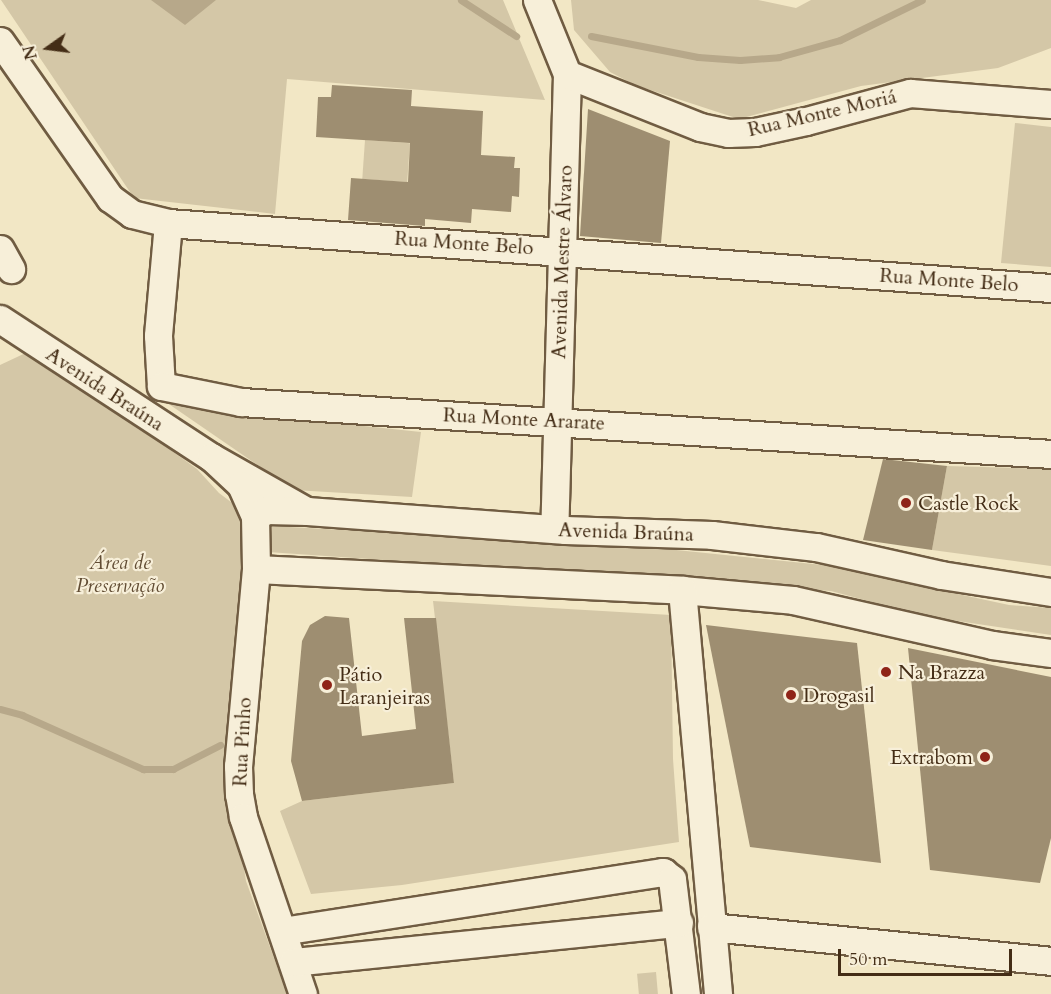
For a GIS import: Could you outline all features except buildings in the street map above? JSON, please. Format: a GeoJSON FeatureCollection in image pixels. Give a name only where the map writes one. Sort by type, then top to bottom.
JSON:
{"type":"FeatureCollection","features":[{"type":"Feature","properties":{"kind":"street","name":"Avenida Mestre Álvaro"},"geometry":{"type":"LineString","coordinates":[[537,0],[567,74],[554,529]]}},
{"type":"Feature","properties":{"kind":"street","name":"Rua Monte Belo"},"geometry":{"type":"LineString","coordinates":[[0,41],[110,198],[132,214],[168,223],[563,249],[1051,288]]}},
{"type":"Feature","properties":{"kind":"street","name":"Rua Monte Moriá"},"geometry":{"type":"LineString","coordinates":[[567,74],[700,127],[728,133],[755,132],[796,123],[910,93],[1051,104]]}},
{"type":"Feature","properties":{"kind":"street","name":"Rua Monte Ararate"},"geometry":{"type":"LineString","coordinates":[[168,223],[158,336],[160,386],[241,402],[1051,454]]}},
{"type":"Feature","properties":{"kind":"street","name":"Avenida Braúna"},"geometry":{"type":"LineString","coordinates":[[5,328],[211,457],[307,511],[554,529],[712,535],[816,547],[941,575],[1051,592]]}},
{"type":"Feature","properties":{"kind":"street","name":"Avenida Braúna"},"geometry":{"type":"LineString","coordinates":[[211,457],[241,485],[255,516]]}},
{"type":"Feature","properties":{"kind":"street"},"geometry":{"type":"LineString","coordinates":[[255,516],[267,510],[307,511]]}},
{"type":"Feature","properties":{"kind":"street","name":"Rua Pinho"},"geometry":{"type":"LineString","coordinates":[[255,516],[256,568],[238,766],[239,794],[303,994]]}},
{"type":"Feature","properties":{"kind":"street"},"geometry":{"type":"LineString","coordinates":[[256,568],[682,590],[793,600],[992,645],[1051,653]]}},
{"type":"Feature","properties":{"kind":"street"},"geometry":{"type":"LineString","coordinates":[[682,590],[718,994]]}},
{"type":"Feature","properties":{"kind":"street"},"geometry":{"type":"LineString","coordinates":[[282,932],[663,872],[672,879],[686,994]]}},
{"type":"Feature","properties":{"kind":"street"},"geometry":{"type":"LineString","coordinates":[[293,962],[679,923]]}},
{"type":"Feature","properties":{"kind":"street"},"geometry":{"type":"LineString","coordinates":[[711,927],[1051,961]]}},
{"type":"Feature","properties":{"kind":"green space"},"geometry":{"type":"Polygon","coordinates":[[[1,0],[503,0],[545,100],[287,79],[275,214],[134,198],[1,0]]]}},
{"type":"Feature","properties":{"kind":"green space"},"geometry":{"type":"Polygon","coordinates":[[[571,0],[758,0],[796,8],[811,0],[1051,0],[1051,48],[998,68],[861,86],[739,119],[635,85],[610,72],[574,30],[571,0]]]}},
{"type":"Feature","properties":{"kind":"green space"},"geometry":{"type":"Polygon","coordinates":[[[1015,123],[1051,127],[1051,267],[1001,263],[1015,123]]]}},
{"type":"Feature","properties":{"kind":"green space"},"geometry":{"type":"Polygon","coordinates":[[[365,140],[410,143],[407,182],[362,179],[365,140]]]}},
{"type":"Feature","properties":{"kind":"green space","name":"Área de Preservação"},"geometry":{"type":"Polygon","coordinates":[[[32,350],[197,469],[219,493],[247,514],[231,788],[246,881],[287,994],[0,994],[0,365],[32,350]]]}},
{"type":"Feature","properties":{"kind":"green space"},"geometry":{"type":"Polygon","coordinates":[[[147,389],[221,411],[421,432],[412,497],[294,490],[147,389]]]}},
{"type":"Feature","properties":{"kind":"green space"},"geometry":{"type":"Polygon","coordinates":[[[947,466],[1051,469],[1051,566],[932,550],[947,466]]]}},
{"type":"Feature","properties":{"kind":"green space"},"geometry":{"type":"Polygon","coordinates":[[[271,526],[647,547],[823,565],[1009,605],[1051,608],[1051,635],[924,616],[831,591],[268,552],[271,526]]]}},
{"type":"Feature","properties":{"kind":"green space"},"geometry":{"type":"Polygon","coordinates":[[[433,601],[671,615],[673,759],[679,842],[402,885],[311,894],[280,811],[302,801],[454,783],[433,601]]]}},
{"type":"Feature","properties":{"kind":"green space"},"geometry":{"type":"Polygon","coordinates":[[[656,972],[658,994],[639,994],[637,974],[656,972]]]}},
{"type":"Feature","properties":{"kind":"shaded area"},"geometry":{"type":"Polygon","coordinates":[[[151,0],[216,0],[185,25],[151,0]]]}},
{"type":"Feature","properties":{"kind":"waterway"},"geometry":{"type":"LineString","coordinates":[[461,0],[516,36]]}},
{"type":"Feature","properties":{"kind":"waterway"},"geometry":{"type":"LineString","coordinates":[[591,36],[698,57],[740,60],[779,57],[840,40],[922,0]]}},
{"type":"Feature","properties":{"kind":"waterway"},"geometry":{"type":"LineString","coordinates":[[0,709],[22,715],[143,769],[173,769],[220,745]]}},
{"type":"Feature","properties":{"kind":"place","name":"Castle Rock"},"geometry":{"type":"Point","coordinates":[906,503]}},
{"type":"Feature","properties":{"kind":"place","name":"Na Brazza"},"geometry":{"type":"Point","coordinates":[886,672]}},
{"type":"Feature","properties":{"kind":"place","name":"Pátio Laranjeiras"},"geometry":{"type":"Point","coordinates":[327,685]}},
{"type":"Feature","properties":{"kind":"place","name":"Drogasil"},"geometry":{"type":"Point","coordinates":[791,695]}},
{"type":"Feature","properties":{"kind":"place","name":"Extrabom"},"geometry":{"type":"Point","coordinates":[985,757]}}]}
